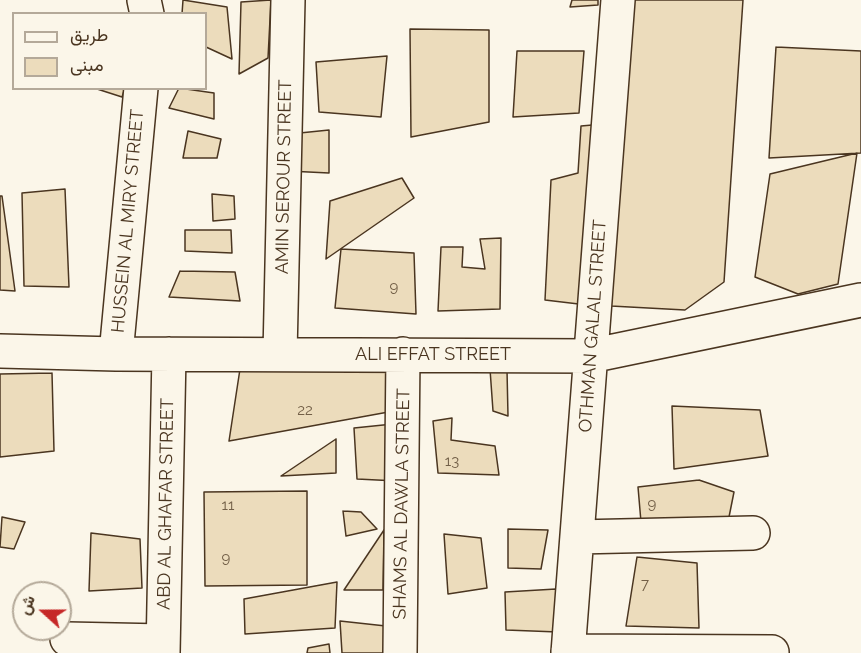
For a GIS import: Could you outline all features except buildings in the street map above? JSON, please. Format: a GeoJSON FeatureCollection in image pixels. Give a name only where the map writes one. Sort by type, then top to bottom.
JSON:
{"type":"FeatureCollection","features":[{"type":"Feature","properties":{"kind":"street","name":"AMIN SEROUR STREET"},"geometry":{"type":"LineString","coordinates":[[280,354],[288,0]]}},
{"type":"Feature","properties":{"kind":"street","name":"OTHMAN GALAL STREET"},"geometry":{"type":"LineString","coordinates":[[568,652],[618,0]]}},
{"type":"Feature","properties":{"kind":"street","name":"HUSSEIN AL MIRY STREET"},"geometry":{"type":"LineString","coordinates":[[116,354],[141,90]]}},
{"type":"Feature","properties":{"kind":"street","name":"ALI EFFAT STREET"},"geometry":{"type":"LineString","coordinates":[[0,351],[116,354],[590,356],[861,300]]}},
{"type":"Feature","properties":{"kind":"street","name":"ABD AL GHAFAR STREET"},"geometry":{"type":"LineString","coordinates":[[163,647],[169,354]]}},
{"type":"Feature","properties":{"kind":"street","name":"SHAMS AL DAWLA STREET"},"geometry":{"type":"LineString","coordinates":[[400,653],[403,354]]}},
{"type":"Feature","properties":{"kind":"street"},"geometry":{"type":"LineString","coordinates":[[577,537],[753,532]]}},
{"type":"Feature","properties":{"kind":"street"},"geometry":{"type":"LineString","coordinates":[[72,639],[163,647]]}},
{"type":"Feature","properties":{"kind":"street"},"geometry":{"type":"LineString","coordinates":[[568,652],[772,652]]}}]}
